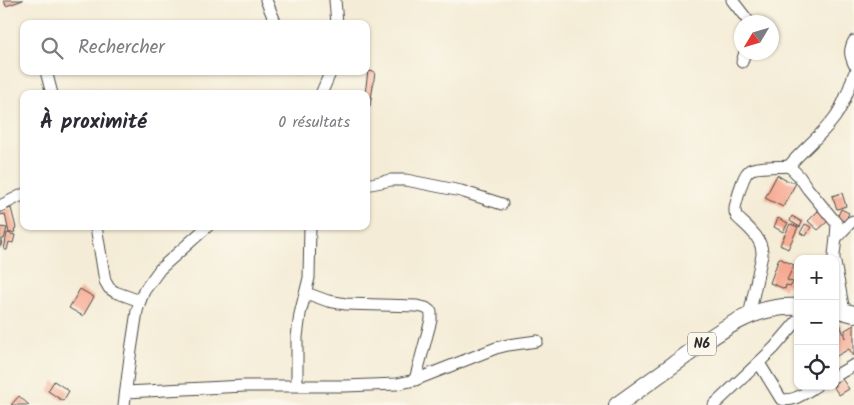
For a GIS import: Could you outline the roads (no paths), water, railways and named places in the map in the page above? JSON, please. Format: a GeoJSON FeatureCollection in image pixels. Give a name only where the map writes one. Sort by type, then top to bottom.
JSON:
{"type":"FeatureCollection","features":[{"type":"Feature","properties":{"kind":"highway","name":"N6"},"geometry":{"type":"LineString","coordinates":[[617,405],[716,334],[749,316],[786,306],[794,307]]}},
{"type":"Feature","properties":{"kind":"street"},"geometry":{"type":"LineString","coordinates":[[266,0],[274,20]]}},
{"type":"Feature","properties":{"kind":"street"},"geometry":{"type":"LineString","coordinates":[[336,0],[337,20]]}},
{"type":"Feature","properties":{"kind":"street"},"geometry":{"type":"LineString","coordinates":[[732,0],[744,15]]}},
{"type":"Feature","properties":{"kind":"street"},"geometry":{"type":"LineString","coordinates":[[854,41],[850,48],[850,53],[854,64]]}},
{"type":"Feature","properties":{"kind":"street"},"geometry":{"type":"LineString","coordinates":[[749,316],[762,248],[759,240],[737,217],[735,212],[744,176],[755,168],[789,166],[835,117],[843,103],[854,74]]}},
{"type":"Feature","properties":{"kind":"street"},"geometry":{"type":"LineString","coordinates":[[47,75],[51,90]]}},
{"type":"Feature","properties":{"kind":"street"},"geometry":{"type":"LineString","coordinates":[[323,90],[329,75]]}},
{"type":"Feature","properties":{"kind":"street"},"geometry":{"type":"LineString","coordinates":[[789,166],[837,224],[834,255]]}},
{"type":"Feature","properties":{"kind":"street"},"geometry":{"type":"LineString","coordinates":[[370,184],[391,180],[406,180],[461,191],[502,204]]}},
{"type":"Feature","properties":{"kind":"street"},"geometry":{"type":"LineString","coordinates":[[0,206],[20,196]]}},
{"type":"Feature","properties":{"kind":"street"},"geometry":{"type":"LineString","coordinates":[[836,238],[854,221]]}},
{"type":"Feature","properties":{"kind":"street"},"geometry":{"type":"LineString","coordinates":[[97,230],[105,281],[109,288],[140,301]]}},
{"type":"Feature","properties":{"kind":"street"},"geometry":{"type":"LineString","coordinates":[[124,405],[130,357],[140,301],[144,291],[160,268],[203,230]]}},
{"type":"Feature","properties":{"kind":"street"},"geometry":{"type":"LineString","coordinates":[[297,385],[297,337],[300,314],[310,278],[310,230]]}},
{"type":"Feature","properties":{"kind":"street"},"geometry":{"type":"LineString","coordinates":[[839,283],[845,312]]}},
{"type":"Feature","properties":{"kind":"street"},"geometry":{"type":"LineString","coordinates":[[306,293],[328,301],[346,304],[417,306],[426,308],[431,312],[431,320],[416,380]]}},
{"type":"Feature","properties":{"kind":"street"},"geometry":{"type":"LineString","coordinates":[[714,405],[774,348],[794,325]]}},
{"type":"Feature","properties":{"kind":"street"},"geometry":{"type":"LineString","coordinates":[[126,392],[244,386],[397,384],[416,380],[496,348],[537,341]]}},
{"type":"Feature","properties":{"kind":"street"},"geometry":{"type":"LineString","coordinates":[[759,363],[781,399],[790,400],[809,390]]}},
{"type":"Feature","properties":{"kind":"street"},"geometry":{"type":"LineString","coordinates":[[839,374],[854,365]]}}]}
